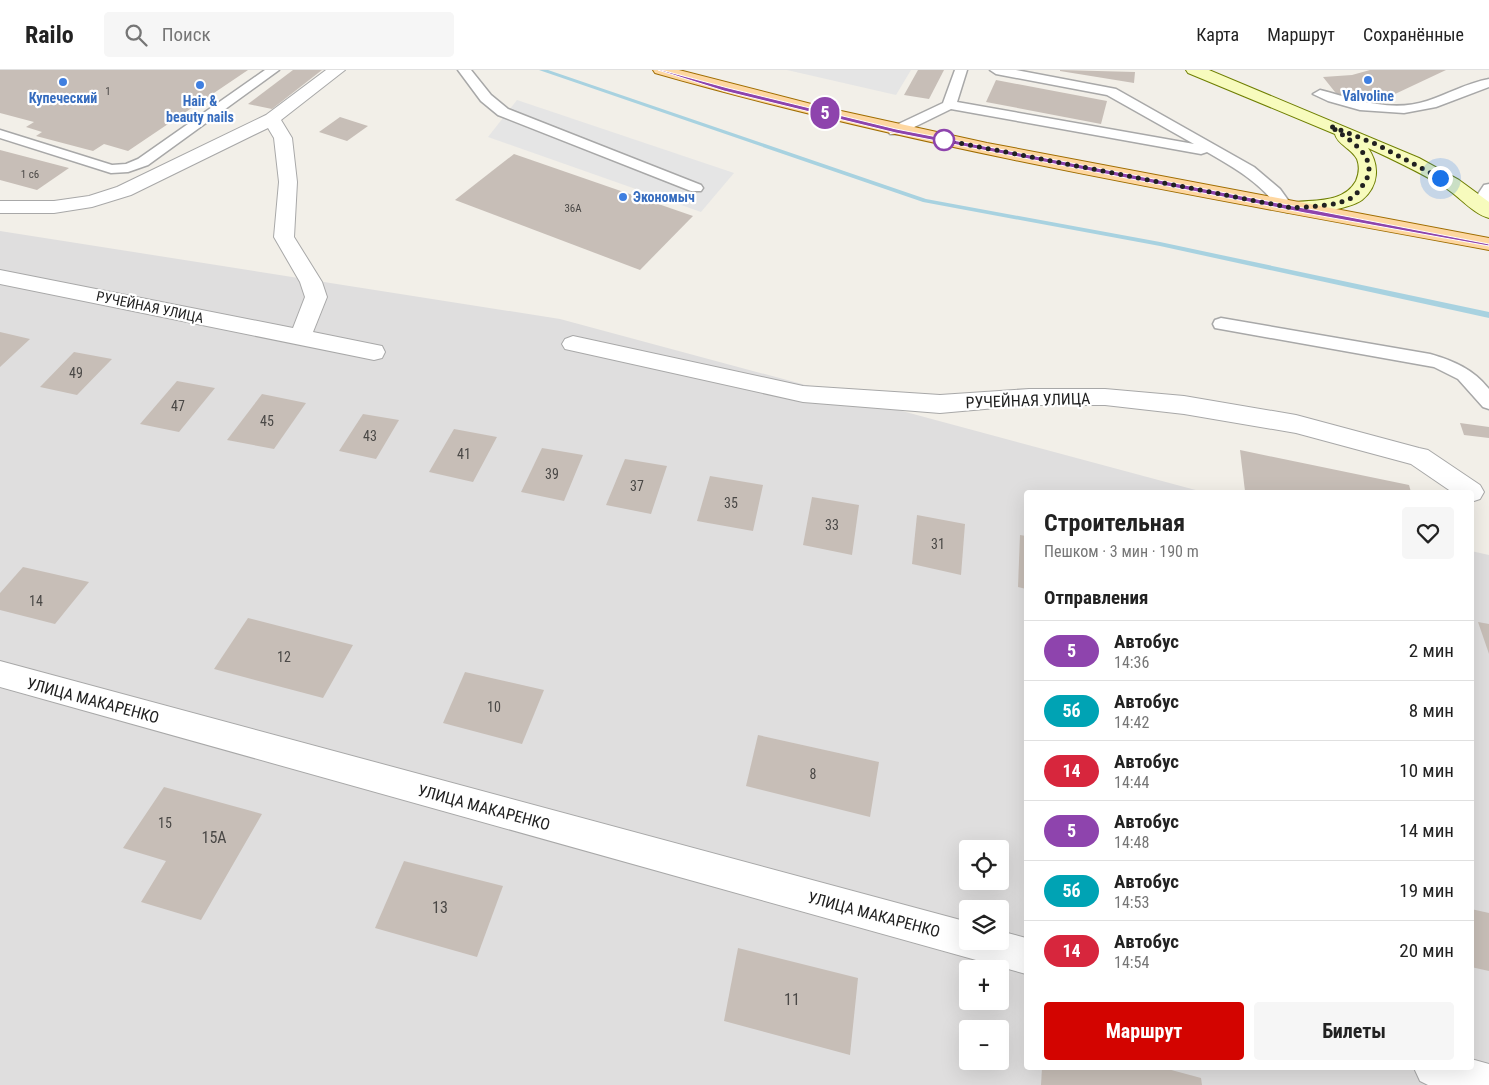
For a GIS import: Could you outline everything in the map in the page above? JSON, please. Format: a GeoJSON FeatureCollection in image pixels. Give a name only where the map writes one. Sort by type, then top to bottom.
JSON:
{"type":"FeatureCollection","features":[{"type":"Feature","properties":{"kind":"main road"},"geometry":{"type":"LineString","coordinates":[[661,70],[726,89],[896,131],[1489,244]]}},
{"type":"Feature","properties":{"kind":"main road"},"geometry":{"type":"LineString","coordinates":[[1194,70],[1376,144],[1427,170],[1486,206]]}},
{"type":"Feature","properties":{"kind":"main road"},"geometry":{"type":"LineString","coordinates":[[1288,207],[1343,201],[1355,196],[1366,181],[1369,164],[1361,148],[1330,126]]}},
{"type":"Feature","properties":{"kind":"street"},"geometry":{"type":"LineString","coordinates":[[0,207],[54,207],[92,201],[124,191],[272,119],[337,70]]}},
{"type":"Feature","properties":{"kind":"street"},"geometry":{"type":"LineString","coordinates":[[272,119],[283,138],[288,182],[284,237],[311,282],[316,297],[300,338]]}},
{"type":"Feature","properties":{"kind":"street","name":"РУЧЕЙНАЯ УЛИЦА"},"geometry":{"type":"LineString","coordinates":[[0,277],[374,352]]}},
{"type":"Feature","properties":{"kind":"street","name":"РУЧЕЙНАЯ УЛИЦА"},"geometry":{"type":"LineString","coordinates":[[573,344],[803,394],[940,404],[1029,397],[1105,398],[1194,407],[1296,424],[1419,457],[1468,490]]}},
{"type":"Feature","properties":{"kind":"street","name":"РУЧЕЙНАЯ УЛИЦА"},"geometry":{"type":"LineString","coordinates":[[1474,494],[1489,504]]}},
{"type":"Feature","properties":{"kind":"street","name":"УЛИЦА МАКАРЕНКО"},"geometry":{"type":"LineString","coordinates":[[0,674],[959,938]]}},
{"type":"Feature","properties":{"kind":"street"},"geometry":{"type":"LineString","coordinates":[[1005,950],[1024,955]]}},
{"type":"Feature","properties":{"kind":"street"},"geometry":{"type":"LineString","coordinates":[[1440,1070],[1489,1083]]}},
{"type":"Feature","properties":{"kind":"lane"},"geometry":{"type":"LineString","coordinates":[[0,134],[111,170],[128,168],[144,162],[273,70]]}},
{"type":"Feature","properties":{"kind":"lane"},"geometry":{"type":"LineString","coordinates":[[464,70],[486,98],[503,112],[696,188]]}},
{"type":"Feature","properties":{"kind":"lane"},"geometry":{"type":"LineString","coordinates":[[949,104],[961,70]]}},
{"type":"Feature","properties":{"kind":"lane"},"geometry":{"type":"LineString","coordinates":[[996,70],[1111,92],[1249,170],[1275,192],[1288,207]]}},
{"type":"Feature","properties":{"kind":"lane"},"geometry":{"type":"LineString","coordinates":[[1320,94],[1355,105],[1412,108],[1430,104],[1472,86],[1489,83]]}},
{"type":"Feature","properties":{"kind":"lane"},"geometry":{"type":"LineString","coordinates":[[896,131],[949,104],[1216,153]]}},
{"type":"Feature","properties":{"kind":"lane"},"geometry":{"type":"LineString","coordinates":[[1486,206],[1489,188]]}},
{"type":"Feature","properties":{"kind":"lane"},"geometry":{"type":"LineString","coordinates":[[1221,324],[1430,360],[1454,366],[1467,377],[1489,402]]}},
{"type":"Feature","properties":{"kind":"shaded area"},"geometry":{"type":"Polygon","coordinates":[[[787,70],[911,70],[896,95],[787,70]]]}},
{"type":"Feature","properties":{"kind":"shaded area"},"geometry":{"type":"Polygon","coordinates":[[[517,100],[734,173],[701,212],[488,137],[517,100]]]}},
{"type":"Feature","properties":{"kind":"shaded area"},"geometry":{"type":"Polygon","coordinates":[[[0,231],[560,319],[1196,490],[1024,490],[1024,1070],[1474,1070],[1474,552],[1489,555],[1489,1085],[0,1085],[0,231]]]}},
{"type":"Feature","properties":{"kind":"building"},"geometry":{"type":"Polygon","coordinates":[[[0,70],[248,70],[128,151],[104,144],[93,151],[36,136],[42,132],[26,127],[34,122],[0,113],[0,70]]]}},
{"type":"Feature","properties":{"kind":"building"},"geometry":{"type":"Polygon","coordinates":[[[293,70],[322,70],[272,109],[248,104],[293,70]]]}},
{"type":"Feature","properties":{"kind":"building"},"geometry":{"type":"Polygon","coordinates":[[[918,70],[944,70],[929,99],[904,95],[918,70]]]}},
{"type":"Feature","properties":{"kind":"building"},"geometry":{"type":"Polygon","coordinates":[[[1370,70],[1446,70],[1395,94],[1374,97],[1339,97],[1323,77],[1352,75],[1370,70]]]}},
{"type":"Feature","properties":{"kind":"building"},"geometry":{"type":"Polygon","coordinates":[[[1060,71],[1135,72],[1134,83],[1060,71]]]}},
{"type":"Feature","properties":{"kind":"building"},"geometry":{"type":"Polygon","coordinates":[[[996,80],[1107,101],[1101,124],[986,102],[996,80]]]}},
{"type":"Feature","properties":{"kind":"building"},"geometry":{"type":"Polygon","coordinates":[[[340,117],[368,126],[347,141],[319,132],[340,117]]]}},
{"type":"Feature","properties":{"kind":"building"},"geometry":{"type":"Polygon","coordinates":[[[0,150],[69,168],[37,190],[0,180],[0,150]]]}},
{"type":"Feature","properties":{"kind":"building"},"geometry":{"type":"Polygon","coordinates":[[[514,154],[693,216],[640,270],[455,200],[514,154]]]}},
{"type":"Feature","properties":{"kind":"building"},"geometry":{"type":"Polygon","coordinates":[[[0,332],[30,339],[0,367],[0,332]]]}},
{"type":"Feature","properties":{"kind":"building"},"geometry":{"type":"Polygon","coordinates":[[[74,352],[112,359],[77,395],[40,387],[74,352]]]}},
{"type":"Feature","properties":{"kind":"building"},"geometry":{"type":"Polygon","coordinates":[[[177,381],[215,388],[179,432],[140,424],[177,381]]]}},
{"type":"Feature","properties":{"kind":"building"},"geometry":{"type":"Polygon","coordinates":[[[262,394],[306,403],[274,449],[227,440],[262,394]]]}},
{"type":"Feature","properties":{"kind":"building"},"geometry":{"type":"Polygon","coordinates":[[[363,414],[399,420],[376,459],[339,451],[363,414]]]}},
{"type":"Feature","properties":{"kind":"building"},"geometry":{"type":"Polygon","coordinates":[[[1460,423],[1489,427],[1489,438],[1464,435],[1460,423]]]}},
{"type":"Feature","properties":{"kind":"building"},"geometry":{"type":"Polygon","coordinates":[[[454,429],[497,437],[473,482],[429,472],[454,429]]]}},
{"type":"Feature","properties":{"kind":"building"},"geometry":{"type":"Polygon","coordinates":[[[542,448],[583,455],[564,501],[521,492],[542,448]]]}},
{"type":"Feature","properties":{"kind":"building"},"geometry":{"type":"Polygon","coordinates":[[[1240,450],[1409,485],[1410,490],[1245,490],[1240,450]]]}},
{"type":"Feature","properties":{"kind":"building"},"geometry":{"type":"Polygon","coordinates":[[[625,459],[667,466],[651,514],[606,505],[625,459]]]}},
{"type":"Feature","properties":{"kind":"building"},"geometry":{"type":"Polygon","coordinates":[[[710,476],[763,485],[753,531],[697,521],[710,476]]]}},
{"type":"Feature","properties":{"kind":"building"},"geometry":{"type":"Polygon","coordinates":[[[812,497],[859,505],[852,555],[803,545],[812,497]]]}},
{"type":"Feature","properties":{"kind":"building"},"geometry":{"type":"Polygon","coordinates":[[[917,515],[965,524],[961,575],[912,564],[917,515]]]}},
{"type":"Feature","properties":{"kind":"building"},"geometry":{"type":"Polygon","coordinates":[[[1020,535],[1024,536],[1024,588],[1018,587],[1020,535]]]}},
{"type":"Feature","properties":{"kind":"building"},"geometry":{"type":"Polygon","coordinates":[[[23,567],[89,582],[55,624],[0,610],[0,593],[23,567]]]}},
{"type":"Feature","properties":{"kind":"building"},"geometry":{"type":"Polygon","coordinates":[[[248,618],[353,645],[323,698],[214,669],[248,618]]]}},
{"type":"Feature","properties":{"kind":"building"},"geometry":{"type":"Polygon","coordinates":[[[1478,622],[1489,624],[1489,654],[1478,622]]]}},
{"type":"Feature","properties":{"kind":"building"},"geometry":{"type":"Polygon","coordinates":[[[465,672],[544,690],[522,744],[443,723],[465,672]]]}},
{"type":"Feature","properties":{"kind":"building"},"geometry":{"type":"Polygon","coordinates":[[[758,735],[879,762],[870,817],[746,786],[758,735]]]}},
{"type":"Feature","properties":{"kind":"building"},"geometry":{"type":"Polygon","coordinates":[[[164,787],[262,814],[201,920],[141,902],[166,861],[123,848],[164,787]]]}},
{"type":"Feature","properties":{"kind":"building"},"geometry":{"type":"Polygon","coordinates":[[[404,861],[503,886],[477,957],[375,928],[404,861]]]}},
{"type":"Feature","properties":{"kind":"building"},"geometry":{"type":"Polygon","coordinates":[[[1474,910],[1489,913],[1489,971],[1474,968],[1474,910]]]}},
{"type":"Feature","properties":{"kind":"building"},"geometry":{"type":"Polygon","coordinates":[[[738,948],[858,978],[850,1055],[724,1021],[738,948]]]}},
{"type":"Feature","properties":{"kind":"building"},"geometry":{"type":"Polygon","coordinates":[[[1042,1070],[1171,1070],[1201,1078],[1202,1085],[1041,1085],[1042,1070]]]}},
{"type":"Feature","properties":{"kind":"waterway"},"geometry":{"type":"LineString","coordinates":[[542,70],[925,201],[1160,244],[1489,315]]}},
{"type":"Feature","properties":{"kind":"bus line","name":"5"},"geometry":{"type":"LineString","coordinates":[[661,70],[726,89],[896,131],[1305,211],[1489,244]]}},
{"type":"Feature","properties":{"kind":"place","name":"Valvoline"},"geometry":{"type":"Point","coordinates":[1368,80]}},
{"type":"Feature","properties":{"kind":"place","name":"Купеческий"},"geometry":{"type":"Point","coordinates":[63,82]}},
{"type":"Feature","properties":{"kind":"place","name":"Hair & beauty nails"},"geometry":{"type":"Point","coordinates":[200,85]}},
{"type":"Feature","properties":{"kind":"place","name":"Экономыч"},"geometry":{"type":"Point","coordinates":[623,197]}},
{"type":"Feature","properties":{"kind":"route"},"geometry":{"type":"LineString","coordinates":[[944,140],[1292,208],[1343,201],[1355,196],[1366,181],[1369,164],[1361,148],[1330,126],[1376,144],[1440,178]]}}]}
